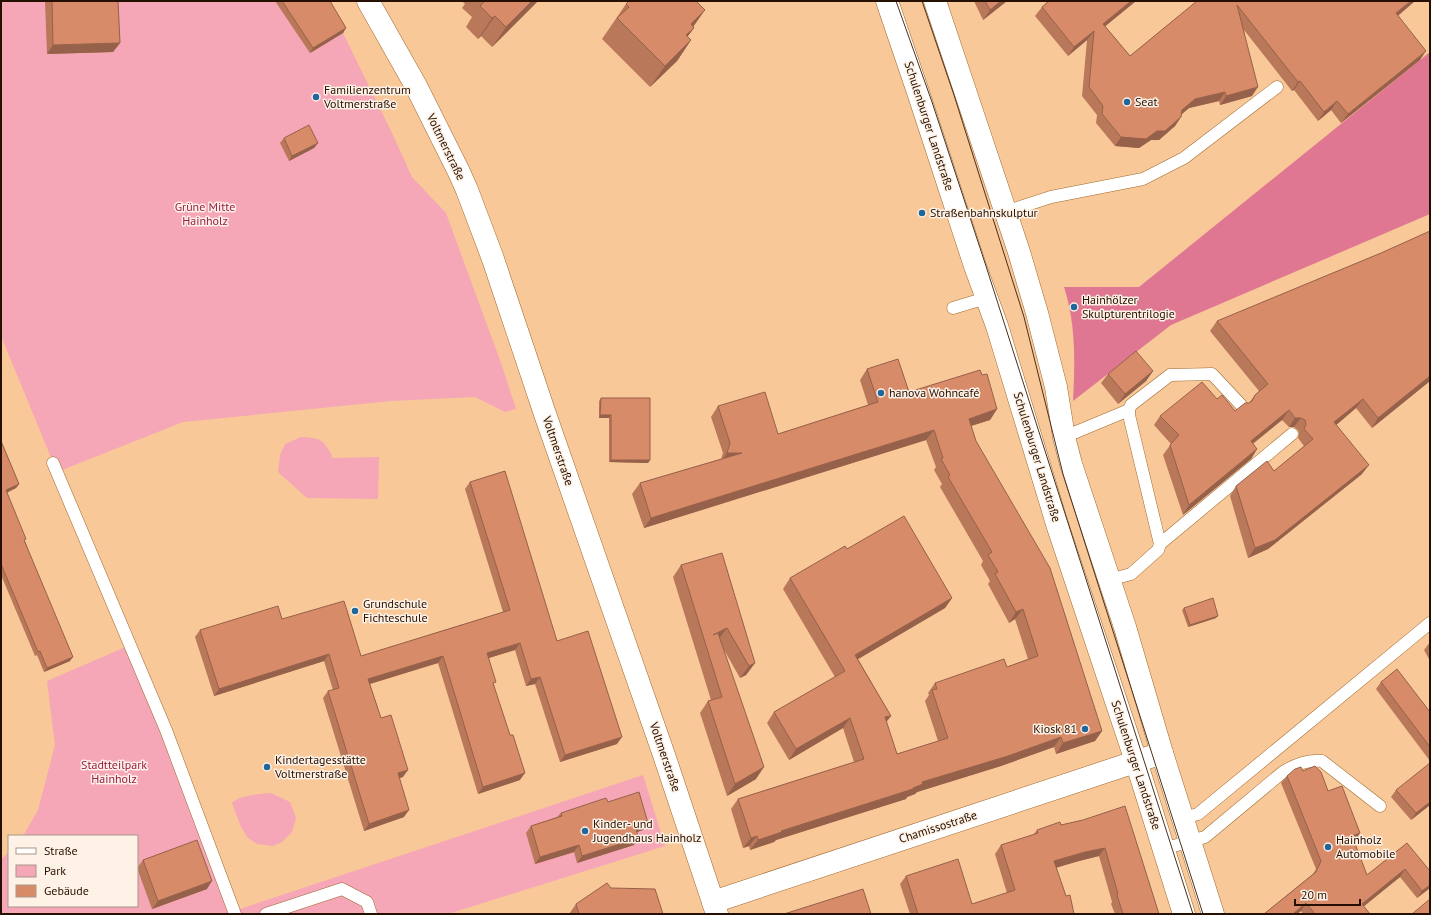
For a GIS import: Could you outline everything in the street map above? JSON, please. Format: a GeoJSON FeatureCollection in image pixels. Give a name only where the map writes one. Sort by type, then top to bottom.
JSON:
{"type":"FeatureCollection","features":[{"type":"Feature","properties":{"kind":"main road","name":"Voltmerstraße"},"geometry":{"type":"LineString","coordinates":[[368,1],[416,86],[467,190],[493,259],[545,414],[664,755],[715,908]]}},
{"type":"Feature","properties":{"kind":"main road","name":"Schulenburger Landstraße"},"geometry":{"type":"LineString","coordinates":[[886,1],[918,92],[986,298],[997,326],[1058,527],[1136,761],[1184,914]]}},
{"type":"Feature","properties":{"kind":"main road"},"geometry":{"type":"LineString","coordinates":[[935,1],[1021,260],[1056,387],[1064,437],[1071,464],[1108,580],[1125,627],[1162,753],[1184,818],[1213,914]]}},
{"type":"Feature","properties":{"kind":"main road","name":"Chamissostraße"},"geometry":{"type":"LineString","coordinates":[[715,908],[1162,753]]}},
{"type":"Feature","properties":{"kind":"lane"},"geometry":{"type":"LineString","coordinates":[[1005,212],[1051,197],[1143,179],[1184,158],[1277,87]]}},
{"type":"Feature","properties":{"kind":"lane"},"geometry":{"type":"LineString","coordinates":[[954,308],[986,298]]}},
{"type":"Feature","properties":{"kind":"lane"},"geometry":{"type":"LineString","coordinates":[[1108,580],[1131,574],[1158,550],[1160,544],[1129,410],[1133,402],[1170,375],[1212,374],[1241,405]]}},
{"type":"Feature","properties":{"kind":"lane"},"geometry":{"type":"LineString","coordinates":[[1064,437],[1129,410]]}},
{"type":"Feature","properties":{"kind":"lane"},"geometry":{"type":"LineString","coordinates":[[1160,544],[1292,434]]}},
{"type":"Feature","properties":{"kind":"lane"},"geometry":{"type":"LineString","coordinates":[[53,462],[166,730],[231,913]]}},
{"type":"Feature","properties":{"kind":"lane"},"geometry":{"type":"LineString","coordinates":[[1184,818],[1198,814],[1430,623]]}},
{"type":"Feature","properties":{"kind":"lane"},"geometry":{"type":"LineString","coordinates":[[1163,848],[1205,837],[1283,772],[1296,764],[1311,760],[1322,761],[1380,806]]}},
{"type":"Feature","properties":{"kind":"lane"},"geometry":{"type":"LineString","coordinates":[[266,914],[342,889],[367,902],[371,914]]}},
{"type":"Feature","properties":{"kind":"green space","name":"Grüne Mitte Hainholz"},"geometry":{"type":"Polygon","coordinates":[[[1,1],[324,1],[343,33],[412,177],[446,213],[501,363],[516,409],[505,412],[475,397],[391,401],[183,422],[57,472],[1,336],[1,1]]]}},
{"type":"Feature","properties":{"kind":"green space"},"geometry":{"type":"Polygon","coordinates":[[[301,437],[314,438],[322,441],[333,458],[379,457],[378,499],[307,498],[278,472],[280,455],[285,444],[301,437]]]}},
{"type":"Feature","properties":{"kind":"green space","name":"Stadtteilpark Hainholz"},"geometry":{"type":"Polygon","coordinates":[[[130,645],[234,911],[643,775],[665,846],[448,914],[1,914],[1,859],[8,853],[8,907],[138,907],[138,835],[24,835],[38,810],[55,745],[47,681],[130,645]]]}},
{"type":"Feature","properties":{"kind":"green space"},"geometry":{"type":"Polygon","coordinates":[[[271,793],[290,802],[296,818],[292,832],[282,842],[273,846],[257,844],[248,838],[241,827],[232,803],[240,798],[256,794],[271,793]]]}},
{"type":"Feature","properties":{"kind":"shaded area"},"geometry":{"type":"Polygon","coordinates":[[[1430,52],[1430,214],[1171,325],[1073,401],[1073,329],[1064,287],[1139,287],[1430,52]]]}},
{"type":"Feature","properties":{"kind":"building"},"geometry":{"type":"Polygon","coordinates":[[[52,1],[118,1],[120,43],[53,45],[52,1]]]}},
{"type":"Feature","properties":{"kind":"building"},"geometry":{"type":"Polygon","coordinates":[[[282,1],[330,1],[346,28],[313,48],[282,1]]]}},
{"type":"Feature","properties":{"kind":"building"},"geometry":{"type":"Polygon","coordinates":[[[485,1],[532,1],[506,27],[495,16],[492,18],[480,6],[485,1]]]}},
{"type":"Feature","properties":{"kind":"building"},"geometry":{"type":"Polygon","coordinates":[[[629,1],[696,1],[705,10],[691,24],[694,28],[686,35],[691,40],[665,66],[617,18],[629,7],[626,4],[629,1]]]}},
{"type":"Feature","properties":{"kind":"building"},"geometry":{"type":"Polygon","coordinates":[[[985,1],[1001,1],[990,10],[985,1]]]}},
{"type":"Feature","properties":{"kind":"building"},"geometry":{"type":"Polygon","coordinates":[[[1049,1],[1131,1],[1103,24],[1130,56],[1197,1],[1411,1],[1396,13],[1426,51],[1348,114],[1337,101],[1324,112],[1300,81],[1298,82],[1237,5],[1258,87],[1226,96],[1225,92],[1195,99],[1182,110],[1181,117],[1165,131],[1157,131],[1146,139],[1121,137],[1102,114],[1103,106],[1089,87],[1094,31],[1074,47],[1042,7],[1049,1]]]}},
{"type":"Feature","properties":{"kind":"building"},"geometry":{"type":"Polygon","coordinates":[[[309,125],[318,143],[292,156],[284,138],[309,125]]]}},
{"type":"Feature","properties":{"kind":"building"},"geometry":{"type":"Polygon","coordinates":[[[1430,231],[1430,376],[1378,418],[1363,399],[1334,422],[1369,465],[1275,540],[1255,548],[1236,486],[1267,461],[1274,471],[1313,439],[1304,429],[1306,424],[1305,420],[1295,418],[1289,410],[1251,441],[1257,449],[1189,505],[1170,445],[1179,435],[1160,416],[1202,382],[1217,399],[1222,395],[1235,411],[1245,403],[1252,401],[1255,395],[1268,384],[1217,321],[1430,231]]]}},
{"type":"Feature","properties":{"kind":"building"},"geometry":{"type":"Polygon","coordinates":[[[1136,351],[1153,371],[1125,394],[1108,374],[1136,351]]]}},
{"type":"Feature","properties":{"kind":"building"},"geometry":{"type":"Polygon","coordinates":[[[898,359],[909,392],[980,370],[982,375],[987,374],[997,409],[969,419],[976,441],[1050,568],[1102,731],[1063,743],[1061,737],[1008,756],[922,782],[923,784],[913,789],[781,831],[782,832],[758,840],[757,836],[751,838],[738,799],[864,759],[850,718],[796,749],[774,712],[845,671],[790,578],[845,546],[847,549],[904,516],[952,598],[855,655],[891,716],[885,717],[897,754],[948,738],[932,690],[937,689],[935,683],[1004,659],[1007,667],[1038,656],[1023,609],[1016,612],[995,574],[998,572],[988,555],[992,552],[948,477],[950,475],[941,459],[943,458],[934,430],[651,518],[640,483],[742,453],[727,453],[730,443],[718,406],[765,392],[778,434],[878,402],[867,369],[898,359]]]}},
{"type":"Feature","properties":{"kind":"building"},"geometry":{"type":"Polygon","coordinates":[[[601,398],[650,398],[650,460],[611,460],[611,415],[600,415],[601,398]]]}},
{"type":"Feature","properties":{"kind":"building"},"geometry":{"type":"Polygon","coordinates":[[[1,441],[19,484],[6,490],[26,539],[24,540],[73,657],[47,668],[40,651],[38,652],[1,564],[1,441]]]}},
{"type":"Feature","properties":{"kind":"building"},"geometry":{"type":"Polygon","coordinates":[[[505,471],[557,641],[588,631],[622,737],[565,755],[540,677],[531,679],[520,643],[487,653],[496,682],[493,683],[510,735],[513,735],[525,773],[483,787],[443,656],[368,679],[381,718],[391,715],[408,770],[398,773],[409,810],[369,824],[328,691],[339,688],[329,654],[219,689],[200,630],[278,606],[282,619],[344,601],[361,656],[510,610],[470,482],[505,471]]]}},
{"type":"Feature","properties":{"kind":"building"},"geometry":{"type":"Polygon","coordinates":[[[722,553],[755,663],[749,666],[727,628],[713,635],[718,633],[764,767],[735,784],[708,701],[722,697],[681,565],[722,553]]]}},
{"type":"Feature","properties":{"kind":"building"},"geometry":{"type":"Polygon","coordinates":[[[1213,598],[1218,616],[1190,625],[1184,608],[1213,598]]]}},
{"type":"Feature","properties":{"kind":"building"},"geometry":{"type":"Polygon","coordinates":[[[1397,669],[1430,712],[1430,747],[1381,682],[1397,669]]]}},
{"type":"Feature","properties":{"kind":"building"},"geometry":{"type":"Polygon","coordinates":[[[1430,763],[1430,802],[1416,813],[1396,790],[1430,763]]]}},
{"type":"Feature","properties":{"kind":"building"},"geometry":{"type":"Polygon","coordinates":[[[1315,766],[1321,772],[1328,791],[1342,786],[1360,833],[1352,836],[1367,875],[1407,843],[1430,871],[1430,885],[1422,891],[1405,869],[1362,904],[1370,914],[1315,914],[1306,903],[1293,914],[1264,914],[1316,872],[1321,861],[1287,776],[1295,769],[1301,767],[1303,771],[1315,766]]]}},
{"type":"Feature","properties":{"kind":"building","name":"Kinder- und Jugendhaus Hainholz"},"geometry":{"type":"Polygon","coordinates":[[[639,792],[648,823],[635,827],[639,838],[582,856],[579,845],[540,857],[531,826],[562,816],[561,813],[606,798],[608,802],[639,792]]]}},
{"type":"Feature","properties":{"kind":"building"},"geometry":{"type":"Polygon","coordinates":[[[1125,806],[1159,914],[1123,914],[1105,848],[1054,861],[1066,896],[1070,895],[1074,914],[918,914],[906,876],[958,859],[972,904],[1015,890],[1001,845],[1038,833],[1037,830],[1060,822],[1061,825],[1083,820],[1125,806]]]}},
{"type":"Feature","properties":{"kind":"building"},"geometry":{"type":"Polygon","coordinates":[[[197,840],[212,881],[158,901],[143,860],[197,840]]]}},
{"type":"Feature","properties":{"kind":"building"},"geometry":{"type":"Polygon","coordinates":[[[607,883],[611,888],[655,889],[663,914],[579,914],[576,904],[607,883]]]}},
{"type":"Feature","properties":{"kind":"building"},"geometry":{"type":"Polygon","coordinates":[[[863,889],[871,914],[784,914],[863,889]]]}},
{"type":"Feature","properties":{"kind":"building"},"geometry":{"type":"Polygon","coordinates":[[[1430,899],[1430,914],[1412,914],[1430,899]]]}},
{"type":"Feature","properties":{"kind":"tram line"},"geometry":{"type":"LineString","coordinates":[[896,1],[932,102],[985,263],[1193,914]]}},
{"type":"Feature","properties":{"kind":"tram line"},"geometry":{"type":"LineString","coordinates":[[922,1],[954,95],[1024,317],[1063,474],[1203,914]]}},
{"type":"Feature","properties":{"kind":"place","name":"Familienzentrum Voltmerstraße"},"geometry":{"type":"Point","coordinates":[316,97]}},
{"type":"Feature","properties":{"kind":"place","name":"Seat"},"geometry":{"type":"Point","coordinates":[1127,102]}},
{"type":"Feature","properties":{"kind":"place","name":"Straßenbahnskulptur"},"geometry":{"type":"Point","coordinates":[922,213]}},
{"type":"Feature","properties":{"kind":"place","name":"Hainhölzer Skulpturentrilogie"},"geometry":{"type":"Point","coordinates":[1074,307]}},
{"type":"Feature","properties":{"kind":"place","name":"hanova Wohncafé"},"geometry":{"type":"Point","coordinates":[881,393]}},
{"type":"Feature","properties":{"kind":"place","name":"Grundschule Fichteschule"},"geometry":{"type":"Point","coordinates":[355,611]}},
{"type":"Feature","properties":{"kind":"place","name":"Kiosk 81"},"geometry":{"type":"Point","coordinates":[1085,729]}},
{"type":"Feature","properties":{"kind":"place","name":"Kindertagesstätte Voltmerstraße"},"geometry":{"type":"Point","coordinates":[267,767]}},
{"type":"Feature","properties":{"kind":"place","name":"Kinder- und Jugendhaus Hainholz"},"geometry":{"type":"Point","coordinates":[585,831]}},
{"type":"Feature","properties":{"kind":"place","name":"Hainholz Automobile"},"geometry":{"type":"Point","coordinates":[1328,847]}}]}
